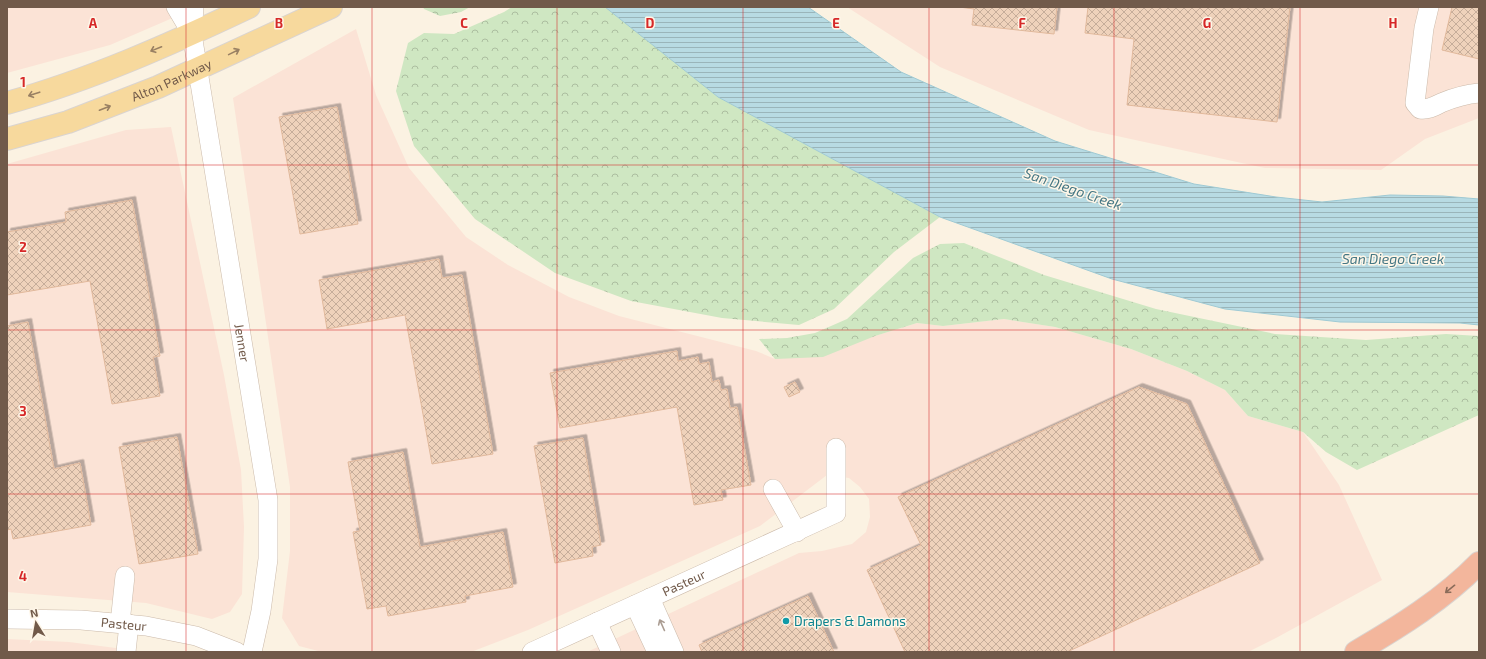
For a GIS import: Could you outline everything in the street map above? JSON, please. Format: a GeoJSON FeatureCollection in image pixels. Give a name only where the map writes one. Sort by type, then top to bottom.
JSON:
{"type":"FeatureCollection","features":[{"type":"Feature","properties":{"kind":"highway"},"geometry":{"type":"LineString","coordinates":[[1356,652],[1403,623],[1427,606],[1450,589],[1479,563]]}},
{"type":"Feature","properties":{"kind":"main road"},"geometry":{"type":"LineString","coordinates":[[7,103],[78,80],[192,34],[249,7]]}},
{"type":"Feature","properties":{"kind":"main road","name":"Alton Parkway"},"geometry":{"type":"LineString","coordinates":[[7,139],[75,119],[158,86],[331,7]]}},
{"type":"Feature","properties":{"kind":"street"},"geometry":{"type":"LineString","coordinates":[[176,7],[192,34]]}},
{"type":"Feature","properties":{"kind":"street"},"geometry":{"type":"LineString","coordinates":[[192,34],[194,7]]}},
{"type":"Feature","properties":{"kind":"street"},"geometry":{"type":"LineString","coordinates":[[1429,7],[1424,28],[1415,103],[1420,109],[1427,110],[1441,103],[1471,93],[1479,92]]}},
{"type":"Feature","properties":{"kind":"street","name":"Jenner"},"geometry":{"type":"LineString","coordinates":[[192,34],[268,500],[268,559],[261,610],[252,652]]}},
{"type":"Feature","properties":{"kind":"street","name":"Pasteur"},"geometry":{"type":"LineString","coordinates":[[532,652],[836,514],[836,448]]}},
{"type":"Feature","properties":{"kind":"street"},"geometry":{"type":"LineString","coordinates":[[773,489],[797,532]]}},
{"type":"Feature","properties":{"kind":"street"},"geometry":{"type":"LineString","coordinates":[[125,576],[124,623],[126,652]]}},
{"type":"Feature","properties":{"kind":"street"},"geometry":{"type":"LineString","coordinates":[[642,602],[657,652]]}},
{"type":"Feature","properties":{"kind":"street"},"geometry":{"type":"LineString","coordinates":[[642,602],[674,652]]}},
{"type":"Feature","properties":{"kind":"street","name":"Pasteur"},"geometry":{"type":"LineString","coordinates":[[7,619],[81,620],[124,623],[196,636],[237,652]]}},
{"type":"Feature","properties":{"kind":"street"},"geometry":{"type":"LineString","coordinates":[[597,622],[611,652]]}},
{"type":"Feature","properties":{"kind":"shaded area"},"geometry":{"type":"Polygon","coordinates":[[[7,7],[198,7],[110,45],[7,73],[7,7]]]}},
{"type":"Feature","properties":{"kind":"shaded area"},"geometry":{"type":"Polygon","coordinates":[[[847,7],[1479,7],[1479,118],[1425,139],[1381,170],[1265,168],[1089,130],[940,67],[847,7]]]}},
{"type":"Feature","properties":{"kind":"shaded area"},"geometry":{"type":"Polygon","coordinates":[[[356,29],[376,95],[409,168],[466,237],[508,265],[569,297],[619,316],[756,351],[775,359],[875,336],[917,323],[943,326],[1004,319],[1055,327],[1131,349],[1187,371],[1225,390],[1248,416],[1303,432],[1339,485],[1382,580],[1248,652],[587,652],[799,553],[822,551],[852,544],[866,532],[870,517],[869,499],[860,487],[849,478],[827,475],[760,526],[528,630],[471,652],[322,652],[299,646],[282,618],[290,551],[290,487],[233,98],[356,29]]]}},
{"type":"Feature","properties":{"kind":"shaded area"},"geometry":{"type":"Polygon","coordinates":[[[171,127],[224,375],[241,470],[244,527],[242,594],[230,612],[212,619],[146,603],[7,592],[7,164],[126,130],[171,127]]]}},
{"type":"Feature","properties":{"kind":"shaded area"},"geometry":{"type":"Polygon","coordinates":[[[7,639],[69,642],[147,652],[7,652],[7,639]]]}},
{"type":"Feature","properties":{"kind":"green space"},"geometry":{"type":"Polygon","coordinates":[[[423,7],[470,7],[461,12],[440,16],[424,9],[423,7]]]}},
{"type":"Feature","properties":{"kind":"green space"},"geometry":{"type":"Polygon","coordinates":[[[512,7],[605,7],[718,97],[940,217],[894,252],[834,309],[799,325],[722,318],[631,301],[555,273],[475,219],[414,146],[396,91],[408,43],[424,33],[454,34],[512,7]]]}},
{"type":"Feature","properties":{"kind":"green space"},"geometry":{"type":"Polygon","coordinates":[[[964,243],[1044,275],[1156,309],[1275,334],[1366,340],[1446,334],[1479,336],[1479,415],[1357,470],[1326,452],[1303,432],[1248,416],[1225,390],[1187,371],[1131,349],[1055,327],[1004,319],[943,326],[917,323],[875,336],[823,357],[775,359],[759,339],[787,338],[815,333],[847,319],[913,258],[940,244],[964,243]]]}},
{"type":"Feature","properties":{"kind":"water","name":"San Diego Creek"},"geometry":{"type":"Polygon","coordinates":[[[605,7],[808,7],[901,72],[1055,141],[1194,184],[1276,197],[1322,202],[1390,195],[1443,196],[1479,199],[1479,325],[1460,323],[1340,322],[1225,309],[1112,279],[940,217],[718,97],[605,7]]]}},
{"type":"Feature","properties":{"kind":"building"},"geometry":{"type":"Polygon","coordinates":[[[959,7],[1057,7],[1054,34],[972,25],[974,9],[959,7]]]}},
{"type":"Feature","properties":{"kind":"building"},"geometry":{"type":"Polygon","coordinates":[[[1088,7],[1290,7],[1277,122],[1127,105],[1134,39],[1085,33],[1088,7]]]}},
{"type":"Feature","properties":{"kind":"building"},"geometry":{"type":"Polygon","coordinates":[[[1452,7],[1479,7],[1479,59],[1442,50],[1452,7]]]}},
{"type":"Feature","properties":{"kind":"building"},"geometry":{"type":"Polygon","coordinates":[[[337,107],[358,224],[300,234],[279,117],[337,107]]]}},
{"type":"Feature","properties":{"kind":"building"},"geometry":{"type":"Polygon","coordinates":[[[132,200],[160,356],[153,357],[160,396],[112,404],[90,281],[7,295],[7,232],[66,222],[65,212],[132,200]]]}},
{"type":"Feature","properties":{"kind":"building"},"geometry":{"type":"Polygon","coordinates":[[[439,259],[442,278],[462,275],[493,454],[432,464],[405,315],[327,329],[319,280],[439,259]]]}},
{"type":"Feature","properties":{"kind":"building"},"geometry":{"type":"Polygon","coordinates":[[[28,322],[54,469],[80,463],[91,525],[13,539],[11,529],[7,530],[7,326],[28,322]]]}},
{"type":"Feature","properties":{"kind":"building"},"geometry":{"type":"Polygon","coordinates":[[[677,351],[678,361],[698,357],[699,364],[709,362],[712,382],[719,380],[721,390],[727,389],[730,408],[737,407],[751,485],[721,490],[723,500],[694,505],[677,407],[560,428],[550,373],[677,351]]]}},
{"type":"Feature","properties":{"kind":"building"},"geometry":{"type":"Polygon","coordinates":[[[795,382],[800,392],[789,397],[784,387],[795,382]]]}},
{"type":"Feature","properties":{"kind":"building"},"geometry":{"type":"Polygon","coordinates":[[[1139,387],[1187,404],[1260,563],[1067,652],[905,652],[867,570],[921,545],[898,497],[1139,387]]]}},
{"type":"Feature","properties":{"kind":"building"},"geometry":{"type":"Polygon","coordinates":[[[177,437],[198,554],[139,564],[119,447],[177,437]]]}},
{"type":"Feature","properties":{"kind":"building"},"geometry":{"type":"Polygon","coordinates":[[[583,438],[601,545],[592,547],[593,556],[555,563],[534,446],[583,438]]]}},
{"type":"Feature","properties":{"kind":"building"},"geometry":{"type":"Polygon","coordinates":[[[403,452],[420,547],[503,532],[513,587],[465,596],[466,602],[388,616],[386,606],[367,609],[353,532],[360,531],[348,462],[403,452]]]}},
{"type":"Feature","properties":{"kind":"building","name":"Drapers & Damons"},"geometry":{"type":"Polygon","coordinates":[[[808,596],[834,652],[702,652],[699,645],[808,596]]]}},
{"type":"Feature","properties":{"kind":"place","name":"Drapers & Damons"},"geometry":{"type":"Point","coordinates":[786,621]}}]}
